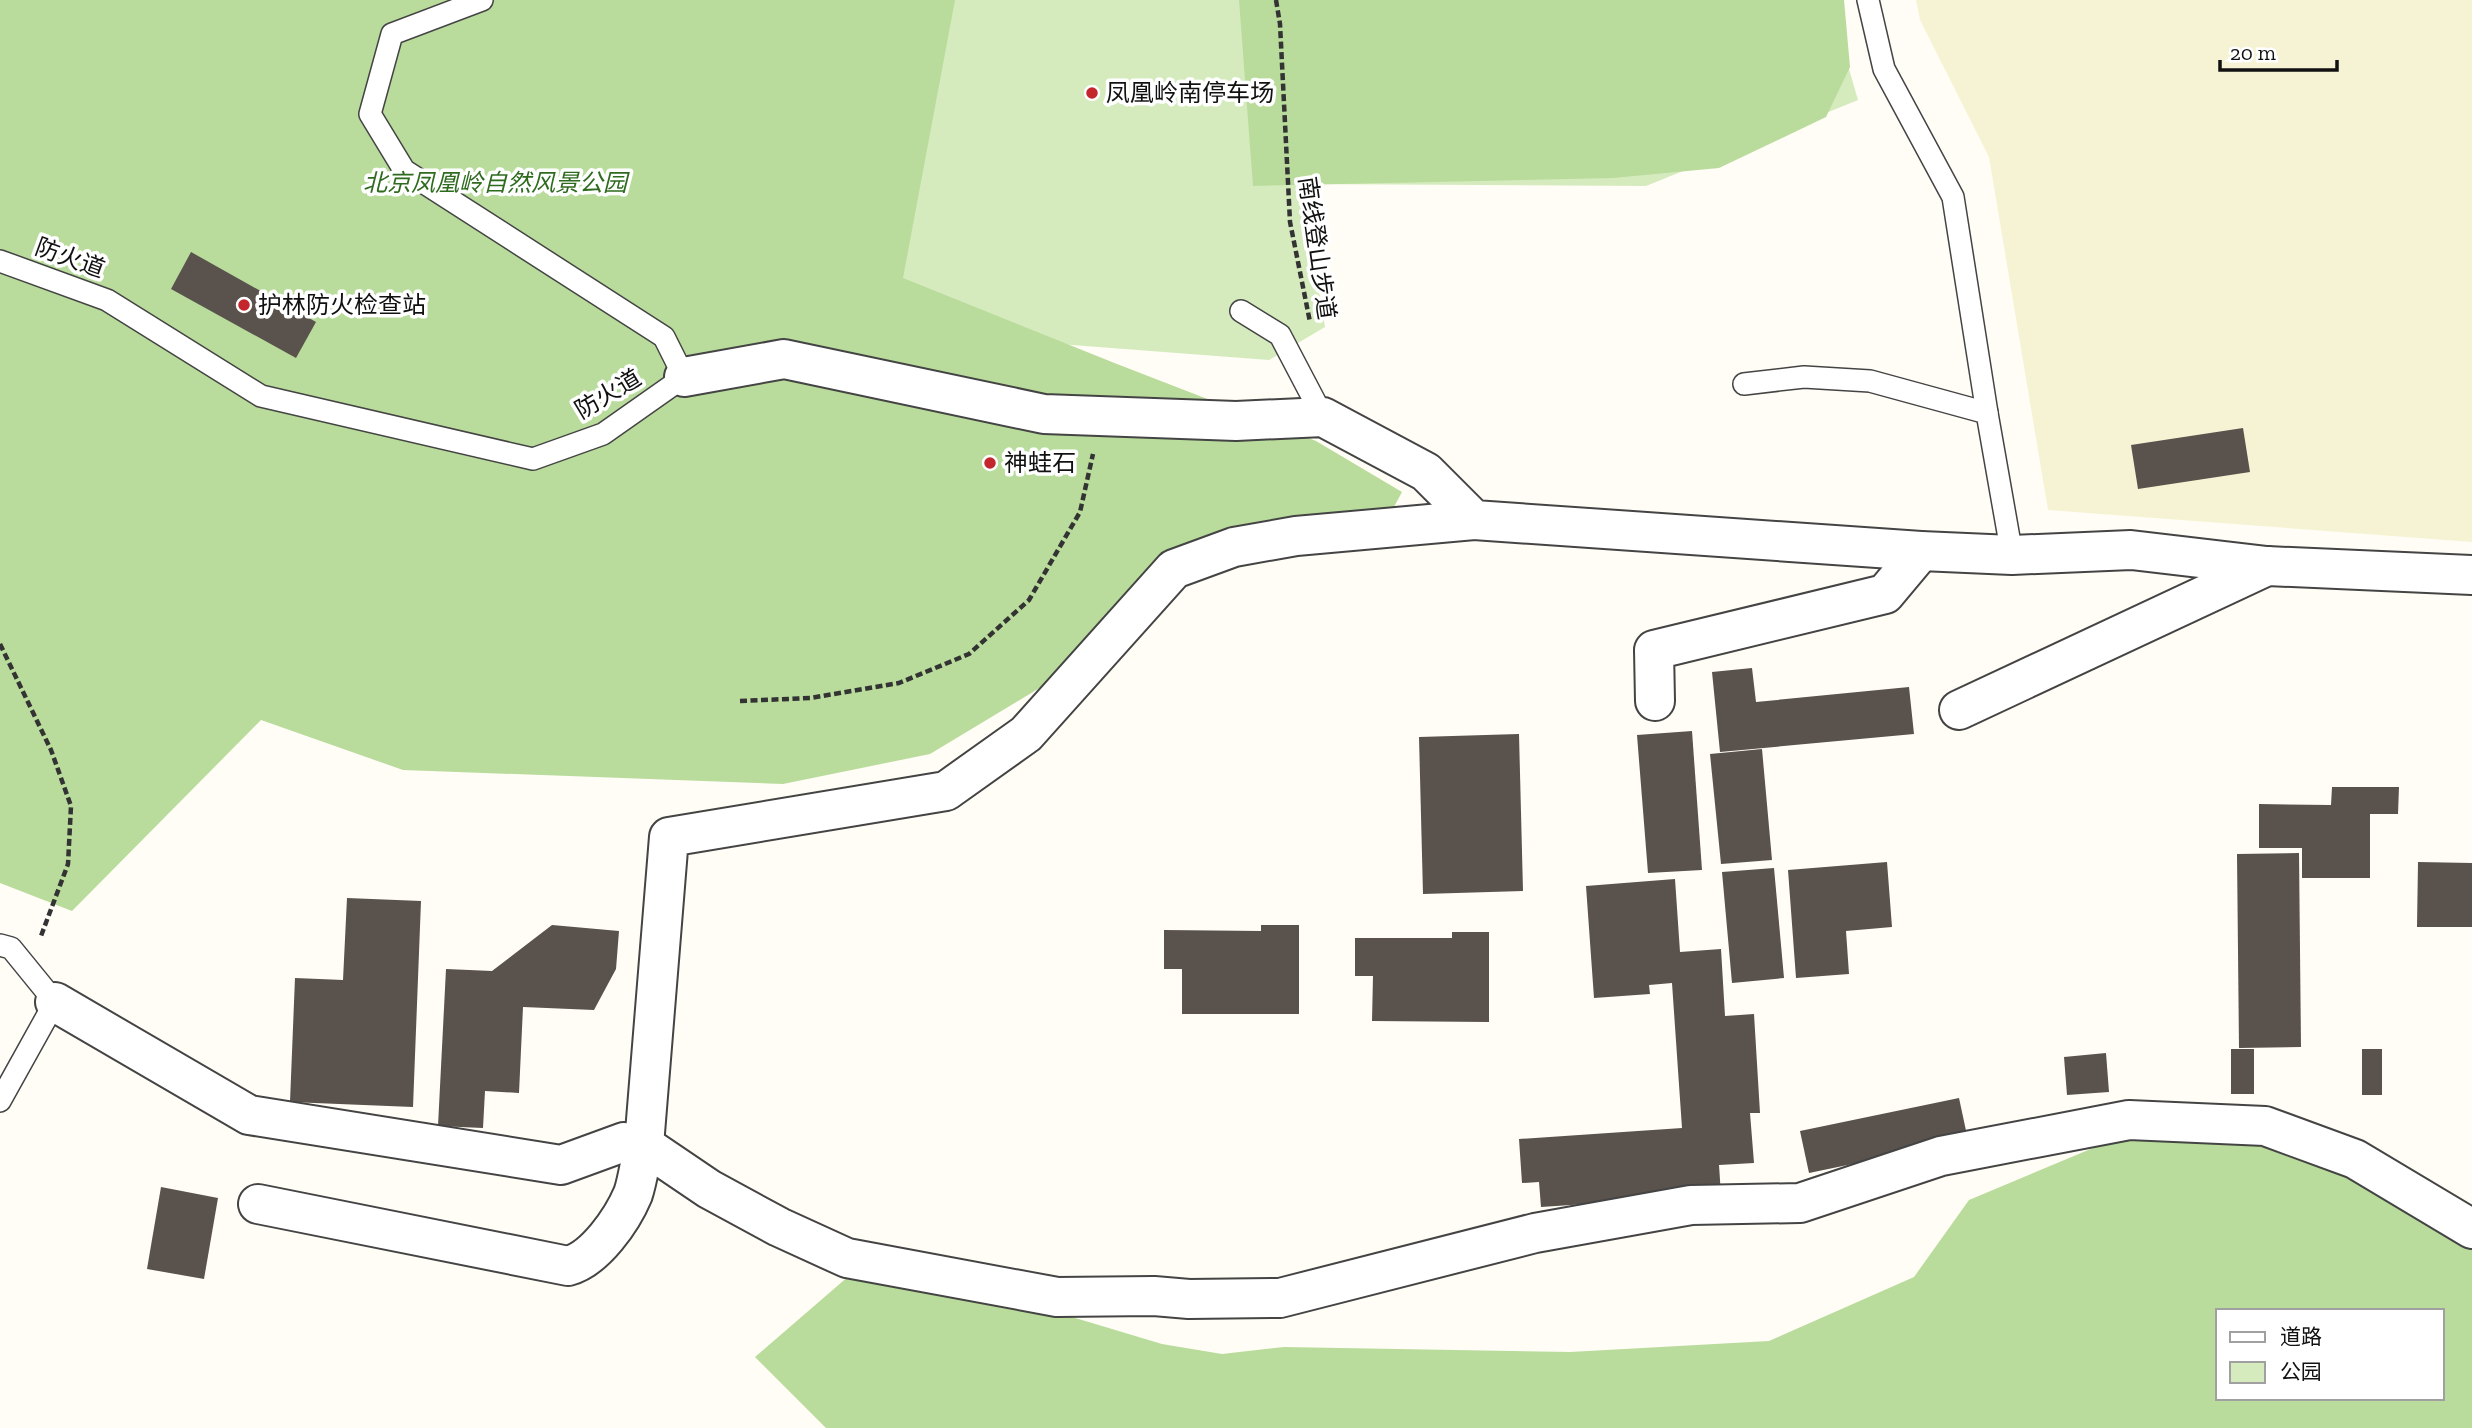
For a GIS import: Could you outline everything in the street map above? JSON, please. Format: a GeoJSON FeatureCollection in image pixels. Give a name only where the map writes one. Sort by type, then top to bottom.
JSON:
{"type":"FeatureCollection","features":[{"type":"Feature","properties":{"kind":"street"},"geometry":{"type":"LineString","coordinates":[[684,377],[784,359],[1044,414],[1236,421],[1323,417],[1426,472],[1474,520]]}},
{"type":"Feature","properties":{"kind":"street"},"geometry":{"type":"LineString","coordinates":[[258,1204],[568,1266],[579,1263],[611,1232],[633,1194],[644,1145],[668,837],[946,791],[1026,734],[1174,569],[1234,547],[1296,536],[1474,520],[1921,551],[2012,555],[2131,550],[2267,566],[2472,575]]}},
{"type":"Feature","properties":{"kind":"street"},"geometry":{"type":"LineString","coordinates":[[1655,701],[1654,650],[1885,594],[1921,551]]}},
{"type":"Feature","properties":{"kind":"street"},"geometry":{"type":"LineString","coordinates":[[1959,710],[2267,566]]}},
{"type":"Feature","properties":{"kind":"street"},"geometry":{"type":"LineString","coordinates":[[55,1002],[249,1115],[561,1165],[624,1142],[644,1145],[709,1189],[779,1227],[847,1258],[1057,1297],[1280,1298],[1535,1233],[1691,1205],[1800,1203],[1941,1156],[2129,1120],[2265,1126],[2355,1159],[2472,1229]]}},
{"type":"Feature","properties":{"kind":"lane"},"geometry":{"type":"LineString","coordinates":[[482,0],[392,34],[370,114],[404,170],[664,337],[684,377]]}},
{"type":"Feature","properties":{"kind":"lane"},"geometry":{"type":"LineString","coordinates":[[1868,0],[1884,69],[1953,197],[2012,555]]}},
{"type":"Feature","properties":{"kind":"lane","name":"防火道"},"geometry":{"type":"LineString","coordinates":[[0,261],[107,300],[261,396],[533,459],[603,434],[684,377]]}},
{"type":"Feature","properties":{"kind":"lane"},"geometry":{"type":"LineString","coordinates":[[1241,311],[1280,335],[1323,417]]}},
{"type":"Feature","properties":{"kind":"lane"},"geometry":{"type":"LineString","coordinates":[[1744,384],[1804,377],[1870,380],[1987,413]]}},
{"type":"Feature","properties":{"kind":"lane"},"geometry":{"type":"LineString","coordinates":[[0,945],[11,948],[55,1002],[0,1101]]}},
{"type":"Feature","properties":{"kind":"path","name":"南线登山步道"},"geometry":{"type":"LineString","coordinates":[[1276,0],[1280,24],[1290,222],[1311,327]]}},
{"type":"Feature","properties":{"kind":"path"},"geometry":{"type":"LineString","coordinates":[[740,701],[810,698],[899,683],[969,654],[1029,600],[1080,513],[1091,466],[1097,415]]}},
{"type":"Feature","properties":{"kind":"path"},"geometry":{"type":"LineString","coordinates":[[0,644],[51,750],[71,806],[68,864],[29,970]]}},
{"type":"Feature","properties":{"kind":"shaded area"},"geometry":{"type":"Polygon","coordinates":[[[1916,0],[2472,0],[2472,542],[2048,510],[1989,157],[1920,20],[1916,0]]]}},
{"type":"Feature","properties":{"kind":"green space","name":"北京凤凰岭自然风景公园"},"geometry":{"type":"Polygon","coordinates":[[[0,0],[1829,0],[1858,100],[1646,186],[1302,184],[1325,327],[1269,360],[862,329],[0,0]]]}},
{"type":"Feature","properties":{"kind":"green space"},"geometry":{"type":"Polygon","coordinates":[[[0,0],[955,0],[903,278],[1316,441],[1402,492],[1388,518],[1172,564],[1061,675],[930,754],[783,784],[403,770],[261,720],[72,911],[0,883],[0,0]]]}},
{"type":"Feature","properties":{"kind":"green space"},"geometry":{"type":"Polygon","coordinates":[[[1239,0],[1844,0],[1850,67],[1826,117],[1719,168],[1613,178],[1253,186],[1239,0]]]}},
{"type":"Feature","properties":{"kind":"green space"},"geometry":{"type":"Polygon","coordinates":[[[2219,1129],[2472,1219],[2472,1428],[826,1428],[755,1357],[850,1275],[1032,1305],[1162,1344],[1222,1354],[1284,1347],[1570,1352],[1769,1341],[1914,1277],[1969,1200],[2105,1143],[2219,1129]]]}},
{"type":"Feature","properties":{"kind":"building","name":"护林防火检查站"},"geometry":{"type":"Polygon","coordinates":[[[191,252],[316,322],[296,358],[171,289],[191,252]]]}},
{"type":"Feature","properties":{"kind":"building"},"geometry":{"type":"Polygon","coordinates":[[[2243,428],[2250,472],[2138,489],[2131,445],[2243,428]]]}},
{"type":"Feature","properties":{"kind":"building"},"geometry":{"type":"Polygon","coordinates":[[[1752,668],[1756,702],[1909,687],[1914,734],[1720,752],[1712,672],[1752,668]]]}},
{"type":"Feature","properties":{"kind":"building"},"geometry":{"type":"Polygon","coordinates":[[[1692,731],[1702,870],[1648,873],[1637,735],[1692,731]]]}},
{"type":"Feature","properties":{"kind":"building"},"geometry":{"type":"Polygon","coordinates":[[[1519,734],[1523,891],[1423,894],[1419,737],[1519,734]]]}},
{"type":"Feature","properties":{"kind":"building"},"geometry":{"type":"Polygon","coordinates":[[[1762,749],[1772,860],[1721,864],[1710,754],[1762,749]]]}},
{"type":"Feature","properties":{"kind":"building"},"geometry":{"type":"Polygon","coordinates":[[[2332,787],[2399,787],[2398,814],[2370,814],[2370,878],[2302,878],[2302,848],[2259,848],[2259,804],[2331,805],[2332,787]]]}},
{"type":"Feature","properties":{"kind":"building"},"geometry":{"type":"Polygon","coordinates":[[[2299,853],[2301,1047],[2239,1048],[2237,854],[2299,853]]]}},
{"type":"Feature","properties":{"kind":"building"},"geometry":{"type":"Polygon","coordinates":[[[1887,862],[1892,927],[1846,931],[1849,974],[1796,978],[1788,870],[1887,862]]]}},
{"type":"Feature","properties":{"kind":"building"},"geometry":{"type":"Polygon","coordinates":[[[2418,862],[2472,863],[2472,927],[2417,927],[2418,862]]]}},
{"type":"Feature","properties":{"kind":"building"},"geometry":{"type":"Polygon","coordinates":[[[1774,868],[1784,978],[1732,983],[1722,872],[1774,868]]]}},
{"type":"Feature","properties":{"kind":"building"},"geometry":{"type":"Polygon","coordinates":[[[1675,879],[1680,952],[1721,949],[1725,1016],[1754,1014],[1760,1113],[1750,1113],[1754,1163],[1719,1165],[1721,1195],[1541,1207],[1539,1182],[1522,1183],[1519,1139],[1682,1128],[1672,983],[1649,985],[1650,994],[1594,998],[1586,886],[1675,879]]]}},
{"type":"Feature","properties":{"kind":"building"},"geometry":{"type":"Polygon","coordinates":[[[347,898],[421,901],[413,1107],[290,1102],[295,978],[343,980],[347,898]]]}},
{"type":"Feature","properties":{"kind":"building"},"geometry":{"type":"Polygon","coordinates":[[[552,925],[619,931],[616,969],[594,1010],[523,1007],[519,1093],[485,1091],[483,1128],[438,1126],[446,969],[492,971],[552,925]]]}},
{"type":"Feature","properties":{"kind":"building"},"geometry":{"type":"Polygon","coordinates":[[[1261,925],[1299,925],[1299,1014],[1182,1014],[1182,969],[1164,969],[1164,930],[1261,931],[1261,925]]]}},
{"type":"Feature","properties":{"kind":"building"},"geometry":{"type":"Polygon","coordinates":[[[1452,932],[1489,932],[1489,1022],[1372,1021],[1373,976],[1355,976],[1355,938],[1452,938],[1452,932]]]}},
{"type":"Feature","properties":{"kind":"building"},"geometry":{"type":"Polygon","coordinates":[[[2231,1049],[2254,1049],[2254,1094],[2231,1094],[2231,1049]]]}},
{"type":"Feature","properties":{"kind":"building"},"geometry":{"type":"Polygon","coordinates":[[[2362,1049],[2382,1049],[2382,1095],[2362,1095],[2362,1049]]]}},
{"type":"Feature","properties":{"kind":"building"},"geometry":{"type":"Polygon","coordinates":[[[2106,1053],[2109,1092],[2067,1095],[2064,1057],[2106,1053]]]}},
{"type":"Feature","properties":{"kind":"building"},"geometry":{"type":"Polygon","coordinates":[[[1959,1098],[1968,1140],[1809,1173],[1800,1131],[1959,1098]]]}},
{"type":"Feature","properties":{"kind":"building"},"geometry":{"type":"Polygon","coordinates":[[[161,1187],[218,1198],[204,1279],[147,1269],[161,1187]]]}},
{"type":"Feature","properties":{"kind":"place","name":"凤凰岭南停车场"},"geometry":{"type":"Point","coordinates":[1092,93]}},
{"type":"Feature","properties":{"kind":"place","name":"护林防火检查站"},"geometry":{"type":"Point","coordinates":[244,305]}},
{"type":"Feature","properties":{"kind":"place","name":"神蛙石"},"geometry":{"type":"Point","coordinates":[990,463]}}]}
